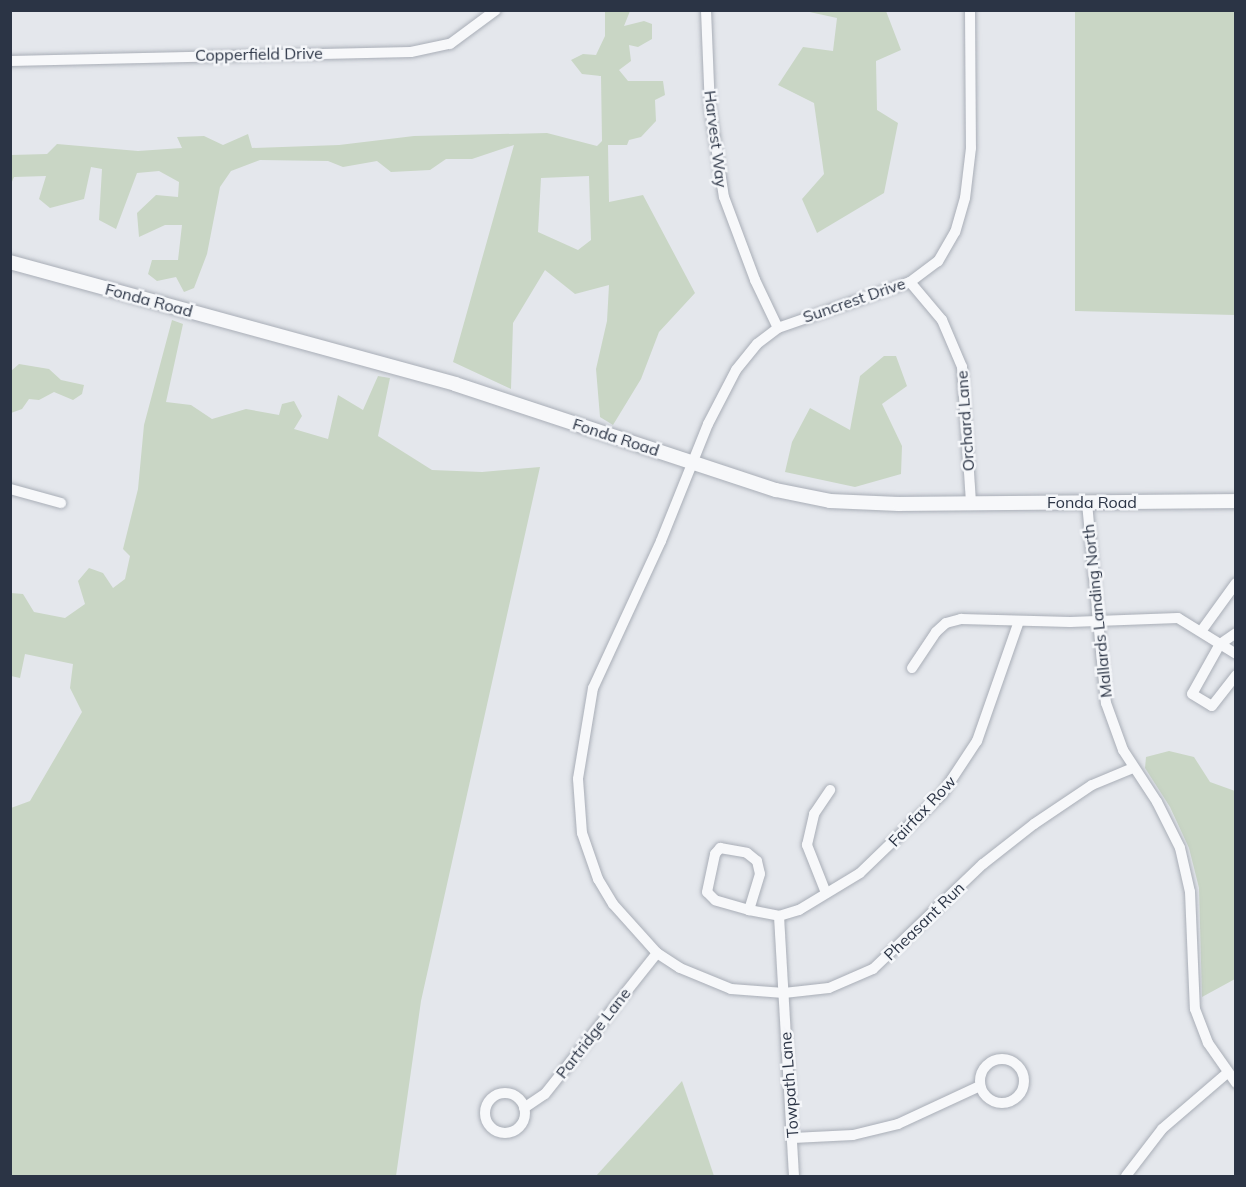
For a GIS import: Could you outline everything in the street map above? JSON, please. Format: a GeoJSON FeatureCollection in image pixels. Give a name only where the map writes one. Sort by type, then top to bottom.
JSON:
{"type":"FeatureCollection","features":[{"type":"Feature","properties":{"kind":"street","name":"Copperfield Drive"},"geometry":{"type":"LineString","coordinates":[[10,61],[411,52],[450,44],[496,10]]}},
{"type":"Feature","properties":{"kind":"street","name":"Harvest Way"},"geometry":{"type":"LineString","coordinates":[[706,10],[710,108],[724,197],[755,280],[778,328]]}},
{"type":"Feature","properties":{"kind":"street","name":"Suncrest Drive"},"geometry":{"type":"LineString","coordinates":[[694,462],[736,370],[757,344],[778,328],[910,282],[938,261],[955,232],[965,198],[971,137],[970,10]]}},
{"type":"Feature","properties":{"kind":"street","name":"Fonda Road"},"geometry":{"type":"LineString","coordinates":[[10,262],[455,384],[776,490],[830,501],[1087,503],[1236,501]]}},
{"type":"Feature","properties":{"kind":"street","name":"Orchard Lane"},"geometry":{"type":"LineString","coordinates":[[910,282],[942,320],[962,367],[970,502]]}},
{"type":"Feature","properties":{"kind":"street","name":"Pheasant Run"},"geometry":{"type":"LineString","coordinates":[[694,462],[593,688],[578,779],[582,833],[598,879],[631,926],[657,953],[680,968],[722,986],[784,993],[829,988],[873,969],[983,864],[1034,824],[1092,785],[1133,768]]}},
{"type":"Feature","properties":{"kind":"street"},"geometry":{"type":"LineString","coordinates":[[10,489],[61,503]]}},
{"type":"Feature","properties":{"kind":"street","name":"Mallards Landing North"},"geometry":{"type":"LineString","coordinates":[[1087,503],[1096,620],[1106,703],[1114,730],[1133,768],[1157,802],[1180,848],[1190,892],[1196,1009],[1208,1043],[1236,1083]]}},
{"type":"Feature","properties":{"kind":"street"},"geometry":{"type":"LineString","coordinates":[[1202,630],[1236,582]]}},
{"type":"Feature","properties":{"kind":"street"},"geometry":{"type":"LineString","coordinates":[[912,668],[936,632],[946,623],[961,619],[1019,621],[1178,618],[1202,630],[1236,654]]}},
{"type":"Feature","properties":{"kind":"street","name":"Fairfax Row"},"geometry":{"type":"LineString","coordinates":[[779,916],[799,910],[860,873],[915,823],[968,759],[988,713],[1019,621]]}},
{"type":"Feature","properties":{"kind":"street"},"geometry":{"type":"LineString","coordinates":[[1236,633],[1220,644],[1192,694],[1212,706],[1236,675]]}},
{"type":"Feature","properties":{"kind":"street"},"geometry":{"type":"LineString","coordinates":[[826,893],[807,845],[814,814],[830,790]]}},
{"type":"Feature","properties":{"kind":"street"},"geometry":{"type":"LineString","coordinates":[[749,910],[760,874],[757,861],[747,853],[720,848],[715,854],[706,892],[715,900],[749,910],[779,916],[784,993]]}},
{"type":"Feature","properties":{"kind":"street","name":"Partridge Lane"},"geometry":{"type":"LineString","coordinates":[[524,1108],[545,1094],[657,953]]}},
{"type":"Feature","properties":{"kind":"street","name":"Towpath Lane"},"geometry":{"type":"LineString","coordinates":[[784,993],[794,1176]]}},
{"type":"Feature","properties":{"kind":"street"},"geometry":{"type":"LineString","coordinates":[[998,1059],[1012,1061],[1024,1078],[1021,1093],[1010,1102],[988,1099],[980,1086],[981,1072],[998,1059]]}},
{"type":"Feature","properties":{"kind":"street"},"geometry":{"type":"LineString","coordinates":[[1126,1176],[1162,1129],[1227,1073]]}},
{"type":"Feature","properties":{"kind":"street"},"geometry":{"type":"LineString","coordinates":[[793,1138],[853,1135],[898,1124],[980,1086]]}},
{"type":"Feature","properties":{"kind":"green space"},"geometry":{"type":"Polygon","coordinates":[[[605,11],[630,11],[624,26],[644,21],[652,24],[652,39],[638,47],[629,45],[631,61],[619,70],[628,81],[663,81],[665,95],[655,100],[656,121],[641,137],[629,140],[627,145],[608,145],[609,202],[643,195],[695,293],[659,332],[641,379],[613,425],[600,417],[596,369],[607,321],[609,285],[575,294],[545,270],[513,323],[511,389],[453,362],[514,145],[472,159],[446,159],[430,170],[391,172],[377,161],[343,167],[328,161],[260,160],[231,171],[220,187],[207,254],[194,288],[184,292],[176,277],[157,281],[148,274],[152,260],[178,260],[182,225],[165,225],[139,237],[137,213],[156,195],[178,197],[179,182],[159,171],[137,173],[116,229],[99,220],[102,169],[91,167],[84,199],[50,208],[39,199],[46,176],[14,177],[11,184],[11,155],[47,154],[57,144],[138,151],[182,148],[177,137],[204,136],[223,145],[248,134],[252,148],[339,145],[414,136],[547,133],[597,146],[602,141],[601,76],[582,74],[571,60],[583,54],[596,55],[605,36],[605,11]],[[589,176],[541,178],[538,232],[578,250],[591,240],[589,176]]]}},
{"type":"Feature","properties":{"kind":"green space"},"geometry":{"type":"Polygon","coordinates":[[[805,11],[886,11],[901,50],[876,61],[877,110],[898,123],[884,193],[817,233],[802,199],[824,174],[814,103],[778,85],[803,47],[833,51],[837,18],[805,11]]]}},
{"type":"Feature","properties":{"kind":"green space"},"geometry":{"type":"Polygon","coordinates":[[[1075,11],[1235,11],[1235,315],[1075,311],[1075,11]]]}},
{"type":"Feature","properties":{"kind":"green space"},"geometry":{"type":"Polygon","coordinates":[[[172,320],[183,324],[166,402],[191,405],[212,419],[246,409],[279,415],[282,404],[294,401],[302,416],[294,429],[328,439],[338,395],[363,410],[378,376],[390,378],[378,436],[432,470],[482,472],[540,467],[421,1001],[396,1176],[11,1176],[11,808],[30,801],[82,712],[70,688],[73,664],[25,654],[20,678],[11,676],[11,593],[23,594],[34,612],[65,618],[85,604],[78,581],[89,568],[103,573],[113,588],[125,579],[130,556],[123,549],[138,489],[144,425],[172,320]]]}},
{"type":"Feature","properties":{"kind":"green space"},"geometry":{"type":"Polygon","coordinates":[[[884,356],[896,356],[907,386],[882,404],[902,446],[901,474],[855,487],[785,472],[792,442],[810,408],[850,430],[860,376],[884,356]]]}},
{"type":"Feature","properties":{"kind":"green space"},"geometry":{"type":"Polygon","coordinates":[[[19,364],[49,369],[61,380],[84,385],[82,394],[73,400],[54,392],[39,400],[29,399],[22,409],[11,413],[11,371],[19,364]]]}},
{"type":"Feature","properties":{"kind":"green space"},"geometry":{"type":"Polygon","coordinates":[[[1169,751],[1194,757],[1210,782],[1235,791],[1235,979],[1202,997],[1199,888],[1189,848],[1170,807],[1145,768],[1146,757],[1169,751]]]}},
{"type":"Feature","properties":{"kind":"green space"},"geometry":{"type":"Polygon","coordinates":[[[682,1081],[714,1176],[596,1176],[682,1081]]]}}]}
